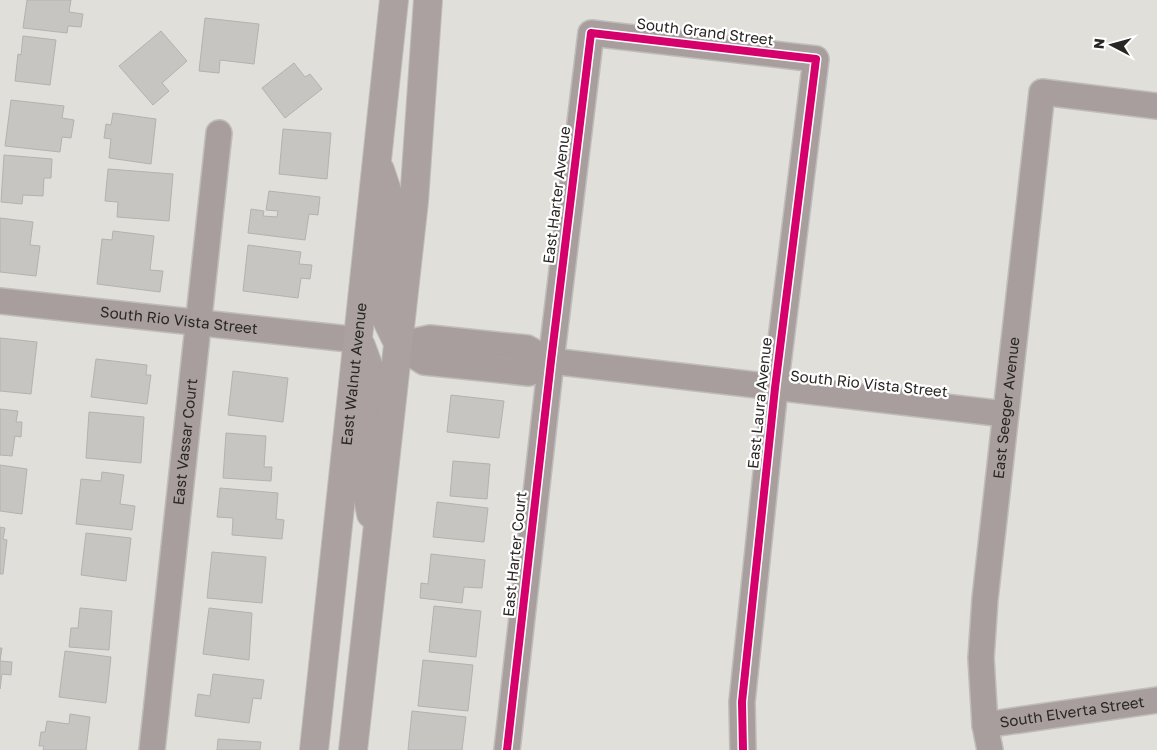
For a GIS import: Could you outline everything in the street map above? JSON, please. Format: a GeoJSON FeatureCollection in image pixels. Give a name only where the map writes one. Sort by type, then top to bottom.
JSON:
{"type":"FeatureCollection","features":[{"type":"Feature","properties":{"kind":"main road","name":"East Walnut Avenue"},"geometry":{"type":"LineString","coordinates":[[314,750],[394,0]]}},
{"type":"Feature","properties":{"kind":"main road"},"geometry":{"type":"LineString","coordinates":[[353,750],[414,202],[428,0]]}},
{"type":"Feature","properties":{"kind":"main road"},"geometry":{"type":"LineString","coordinates":[[377,162],[393,209],[383,312],[398,345]]}},
{"type":"Feature","properties":{"kind":"main road"},"geometry":{"type":"LineString","coordinates":[[358,340],[374,384],[363,472],[377,544]]}},
{"type":"Feature","properties":{"kind":"street","name":"South Grand Street"},"geometry":{"type":"LineString","coordinates":[[591,33],[816,59]]}},
{"type":"Feature","properties":{"kind":"street","name":"East Harter Avenue"},"geometry":{"type":"LineString","coordinates":[[551,362],[591,33]]}},
{"type":"Feature","properties":{"kind":"street","name":"East Laura Avenue"},"geometry":{"type":"LineString","coordinates":[[743,750],[742,702],[775,388],[816,59]]}},
{"type":"Feature","properties":{"kind":"street","name":"East Seeger Avenue"},"geometry":{"type":"LineString","coordinates":[[990,750],[985,725],[981,658],[985,599],[1042,92],[1157,106]]}},
{"type":"Feature","properties":{"kind":"street","name":"East Vassar Court"},"geometry":{"type":"LineString","coordinates":[[152,750],[219,133]]}},
{"type":"Feature","properties":{"kind":"street","name":"South Rio Vista Street"},"geometry":{"type":"LineString","coordinates":[[0,301],[358,340]]}},
{"type":"Feature","properties":{"kind":"street"},"geometry":{"type":"LineString","coordinates":[[398,345],[424,362],[529,373],[551,362]]}},
{"type":"Feature","properties":{"kind":"street","name":"South Rio Vista Street"},"geometry":{"type":"LineString","coordinates":[[551,362],[1005,414]]}},
{"type":"Feature","properties":{"kind":"street","name":"East Harter Court"},"geometry":{"type":"LineString","coordinates":[[507,750],[551,362]]}},
{"type":"Feature","properties":{"kind":"street","name":"South Elverta Street"},"geometry":{"type":"LineString","coordinates":[[985,725],[1157,700]]}},
{"type":"Feature","properties":{"kind":"building"},"geometry":{"type":"Polygon","coordinates":[[[27,0],[71,0],[69,12],[83,14],[81,27],[68,26],[67,33],[23,28],[27,0]]]}},
{"type":"Feature","properties":{"kind":"building"},"geometry":{"type":"Polygon","coordinates":[[[205,18],[259,24],[254,64],[220,60],[219,73],[199,71],[205,18]]]}},
{"type":"Feature","properties":{"kind":"building"},"geometry":{"type":"Polygon","coordinates":[[[161,31],[187,61],[162,83],[169,91],[153,105],[119,66],[161,31]]]}},
{"type":"Feature","properties":{"kind":"building"},"geometry":{"type":"Polygon","coordinates":[[[23,36],[56,40],[50,85],[15,81],[18,54],[21,55],[23,36]]]}},
{"type":"Feature","properties":{"kind":"building"},"geometry":{"type":"Polygon","coordinates":[[[294,63],[305,77],[310,74],[322,89],[285,118],[262,88],[294,63]]]}},
{"type":"Feature","properties":{"kind":"building"},"geometry":{"type":"Polygon","coordinates":[[[11,100],[64,106],[62,118],[74,120],[71,138],[62,137],[60,152],[5,146],[11,100]]]}},
{"type":"Feature","properties":{"kind":"building"},"geometry":{"type":"Polygon","coordinates":[[[113,113],[156,119],[151,164],[109,158],[111,139],[104,138],[106,124],[111,125],[113,113]]]}},
{"type":"Feature","properties":{"kind":"building"},"geometry":{"type":"Polygon","coordinates":[[[283,129],[331,133],[327,179],[279,174],[283,129]]]}},
{"type":"Feature","properties":{"kind":"building"},"geometry":{"type":"Polygon","coordinates":[[[4,155],[52,159],[51,178],[44,178],[43,196],[23,195],[22,204],[1,202],[4,155]]]}},
{"type":"Feature","properties":{"kind":"building"},"geometry":{"type":"Polygon","coordinates":[[[108,169],[173,174],[169,221],[117,217],[118,202],[105,201],[108,169]]]}},
{"type":"Feature","properties":{"kind":"building"},"geometry":{"type":"Polygon","coordinates":[[[269,191],[320,197],[318,215],[309,214],[305,240],[248,233],[251,209],[264,211],[263,216],[277,217],[278,211],[266,210],[269,191]]]}},
{"type":"Feature","properties":{"kind":"building"},"geometry":{"type":"Polygon","coordinates":[[[0,218],[33,222],[30,245],[40,246],[36,276],[0,272],[0,218]]]}},
{"type":"Feature","properties":{"kind":"building"},"geometry":{"type":"Polygon","coordinates":[[[113,231],[154,236],[150,270],[163,271],[160,292],[97,284],[102,239],[112,240],[113,231]]]}},
{"type":"Feature","properties":{"kind":"building"},"geometry":{"type":"Polygon","coordinates":[[[248,245],[301,252],[299,264],[312,265],[310,279],[301,278],[298,298],[243,291],[248,245]]]}},
{"type":"Feature","properties":{"kind":"building"},"geometry":{"type":"Polygon","coordinates":[[[0,338],[37,342],[31,394],[0,391],[0,338]]]}},
{"type":"Feature","properties":{"kind":"building"},"geometry":{"type":"Polygon","coordinates":[[[96,359],[147,365],[146,375],[151,375],[147,404],[91,397],[96,359]]]}},
{"type":"Feature","properties":{"kind":"building"},"geometry":{"type":"Polygon","coordinates":[[[233,371],[288,378],[283,422],[228,415],[233,371]]]}},
{"type":"Feature","properties":{"kind":"building"},"geometry":{"type":"Polygon","coordinates":[[[451,395],[504,401],[499,438],[447,432],[451,395]]]}},
{"type":"Feature","properties":{"kind":"building"},"geometry":{"type":"Polygon","coordinates":[[[0,409],[18,411],[16,422],[22,422],[21,437],[15,436],[12,456],[0,455],[0,409]]]}},
{"type":"Feature","properties":{"kind":"building"},"geometry":{"type":"Polygon","coordinates":[[[89,412],[144,417],[141,463],[86,458],[89,412]]]}},
{"type":"Feature","properties":{"kind":"building"},"geometry":{"type":"Polygon","coordinates":[[[226,433],[266,436],[264,467],[272,467],[271,481],[223,478],[226,433]]]}},
{"type":"Feature","properties":{"kind":"building"},"geometry":{"type":"Polygon","coordinates":[[[453,461],[490,464],[487,499],[450,496],[453,461]]]}},
{"type":"Feature","properties":{"kind":"building"},"geometry":{"type":"Polygon","coordinates":[[[0,465],[27,469],[22,514],[0,511],[0,465]]]}},
{"type":"Feature","properties":{"kind":"building"},"geometry":{"type":"Polygon","coordinates":[[[102,472],[124,475],[120,504],[135,506],[132,530],[76,524],[81,479],[101,481],[102,472]]]}},
{"type":"Feature","properties":{"kind":"building"},"geometry":{"type":"Polygon","coordinates":[[[220,488],[278,493],[276,519],[284,520],[282,539],[232,535],[233,518],[217,517],[220,488]]]}},
{"type":"Feature","properties":{"kind":"building"},"geometry":{"type":"Polygon","coordinates":[[[437,502],[488,508],[484,542],[433,537],[437,502]]]}},
{"type":"Feature","properties":{"kind":"building"},"geometry":{"type":"Polygon","coordinates":[[[0,527],[5,528],[3,539],[7,540],[3,574],[0,574],[0,527]]]}},
{"type":"Feature","properties":{"kind":"building"},"geometry":{"type":"Polygon","coordinates":[[[86,533],[131,538],[126,581],[81,575],[86,533]]]}},
{"type":"Feature","properties":{"kind":"building"},"geometry":{"type":"Polygon","coordinates":[[[212,552],[266,557],[262,603],[207,598],[212,552]]]}},
{"type":"Feature","properties":{"kind":"building"},"geometry":{"type":"Polygon","coordinates":[[[431,554],[485,560],[482,588],[464,587],[462,603],[420,598],[421,583],[428,584],[431,554]]]}},
{"type":"Feature","properties":{"kind":"building"},"geometry":{"type":"Polygon","coordinates":[[[434,606],[481,611],[476,657],[429,652],[434,606]]]}},
{"type":"Feature","properties":{"kind":"building"},"geometry":{"type":"Polygon","coordinates":[[[80,608],[112,611],[109,650],[69,647],[71,628],[78,628],[80,608]]]}},
{"type":"Feature","properties":{"kind":"building"},"geometry":{"type":"Polygon","coordinates":[[[209,608],[252,613],[249,660],[203,654],[209,608]]]}},
{"type":"Feature","properties":{"kind":"building"},"geometry":{"type":"Polygon","coordinates":[[[65,651],[111,657],[106,703],[59,697],[65,651]]]}},
{"type":"Feature","properties":{"kind":"building"},"geometry":{"type":"Polygon","coordinates":[[[423,660],[473,665],[468,711],[418,706],[423,660]]]}},
{"type":"Feature","properties":{"kind":"building"},"geometry":{"type":"Polygon","coordinates":[[[0,661],[12,662],[11,675],[2,674],[0,689],[0,661]]]}},
{"type":"Feature","properties":{"kind":"building"},"geometry":{"type":"Polygon","coordinates":[[[213,674],[264,680],[261,699],[253,698],[249,723],[195,716],[198,694],[210,696],[213,674]]]}},
{"type":"Feature","properties":{"kind":"building"},"geometry":{"type":"Polygon","coordinates":[[[412,711],[466,717],[462,750],[408,750],[412,711]]]}},
{"type":"Feature","properties":{"kind":"building"},"geometry":{"type":"Polygon","coordinates":[[[70,714],[90,717],[86,750],[43,750],[44,746],[39,746],[41,732],[45,732],[47,721],[69,724],[70,714]]]}},
{"type":"Feature","properties":{"kind":"building"},"geometry":{"type":"Polygon","coordinates":[[[218,739],[261,742],[260,750],[217,750],[218,739]]]}},
{"type":"Feature","properties":{"kind":"cycle path"},"geometry":{"type":"LineString","coordinates":[[507,750],[551,361],[591,33],[816,59],[775,388],[742,702],[743,750]]}}]}
